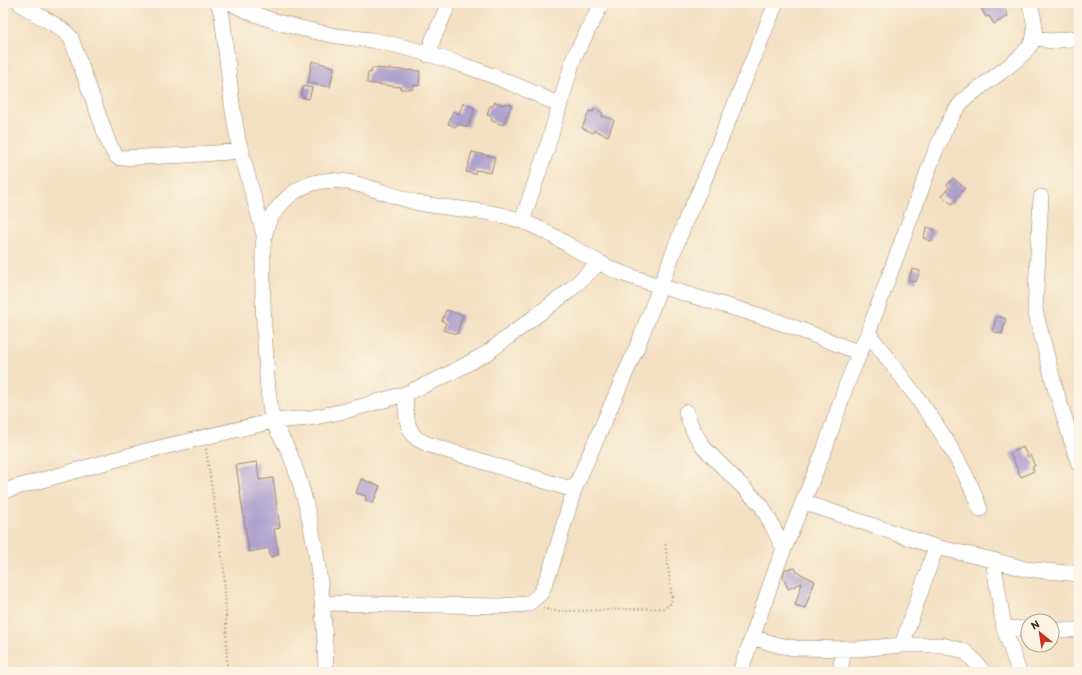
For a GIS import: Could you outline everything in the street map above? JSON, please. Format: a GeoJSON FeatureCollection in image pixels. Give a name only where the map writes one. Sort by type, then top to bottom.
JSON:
{"type":"FeatureCollection","features":[{"type":"Feature","properties":{"kind":"street"},"geometry":{"type":"LineString","coordinates":[[20,3],[43,19],[64,30],[71,38],[109,144],[116,156],[120,158],[188,155],[242,150]]}},
{"type":"Feature","properties":{"kind":"street"},"geometry":{"type":"LineString","coordinates":[[218,3],[222,15],[232,104],[242,150],[264,235],[264,333],[267,382],[273,421],[288,448],[297,473],[308,516],[322,603],[326,672]]}},
{"type":"Feature","properties":{"kind":"street"},"geometry":{"type":"LineString","coordinates":[[231,3],[287,25],[333,35],[371,40],[428,55],[486,74],[539,95],[559,105]]}},
{"type":"Feature","properties":{"kind":"street"},"geometry":{"type":"LineString","coordinates":[[428,55],[449,3]]}},
{"type":"Feature","properties":{"kind":"street"},"geometry":{"type":"LineString","coordinates":[[522,221],[574,57],[602,3]]}},
{"type":"Feature","properties":{"kind":"street"},"geometry":{"type":"LineString","coordinates":[[322,603],[500,606],[528,604],[541,593],[551,568],[574,490],[637,347],[660,285],[776,3]]}},
{"type":"Feature","properties":{"kind":"street"},"geometry":{"type":"LineString","coordinates":[[740,672],[784,549],[868,333],[935,152],[948,123],[962,102],[1023,54],[1032,44],[1035,23],[1029,3]]}},
{"type":"Feature","properties":{"kind":"street"},"geometry":{"type":"LineString","coordinates":[[1034,36],[1050,41],[1079,38]]}},
{"type":"Feature","properties":{"kind":"street"},"geometry":{"type":"LineString","coordinates":[[264,235],[269,219],[289,196],[300,189],[318,182],[334,180],[354,182],[419,203],[482,212],[522,221],[566,243],[599,263],[625,274],[768,319],[860,353]]}},
{"type":"Feature","properties":{"kind":"street"},"geometry":{"type":"LineString","coordinates":[[1041,197],[1035,310],[1055,388],[1079,464]]}},
{"type":"Feature","properties":{"kind":"street"},"geometry":{"type":"LineString","coordinates":[[3,491],[146,451],[273,421],[310,418],[345,411],[406,394],[450,374],[487,353],[569,291],[599,263]]}},
{"type":"Feature","properties":{"kind":"street"},"geometry":{"type":"LineString","coordinates":[[868,333],[948,443],[973,490],[980,509]]}},
{"type":"Feature","properties":{"kind":"street"},"geometry":{"type":"LineString","coordinates":[[406,394],[407,416],[410,428],[415,438],[427,444],[574,490]]}},
{"type":"Feature","properties":{"kind":"street"},"geometry":{"type":"LineString","coordinates":[[686,412],[693,430],[704,448],[762,506],[784,549]]}},
{"type":"Feature","properties":{"kind":"street"},"geometry":{"type":"LineString","coordinates":[[803,502],[936,547],[993,560],[1025,570],[1079,574]]}},
{"type":"Feature","properties":{"kind":"street"},"geometry":{"type":"LineString","coordinates":[[902,645],[936,547]]}},
{"type":"Feature","properties":{"kind":"street"},"geometry":{"type":"LineString","coordinates":[[993,560],[1004,628],[1020,672]]}},
{"type":"Feature","properties":{"kind":"street"},"geometry":{"type":"LineString","coordinates":[[1004,628],[1020,629]]}},
{"type":"Feature","properties":{"kind":"street"},"geometry":{"type":"LineString","coordinates":[[1060,630],[1079,630]]}},
{"type":"Feature","properties":{"kind":"street"},"geometry":{"type":"LineString","coordinates":[[752,637],[778,645],[795,648],[858,649],[902,645],[942,645],[955,648],[972,658],[983,672]]}},
{"type":"Feature","properties":{"kind":"street"},"geometry":{"type":"LineString","coordinates":[[840,672],[844,648]]}},
{"type":"Feature","properties":{"kind":"path"},"geometry":{"type":"LineString","coordinates":[[204,438],[224,570],[227,672]]}},
{"type":"Feature","properties":{"kind":"path"},"geometry":{"type":"LineString","coordinates":[[528,604],[553,610],[634,610],[664,608],[670,604],[672,599],[665,542]]}},
{"type":"Feature","properties":{"kind":"building"},"geometry":{"type":"Polygon","coordinates":[[[982,3],[1002,3],[1008,16],[994,24],[989,16],[986,17],[981,8],[984,7],[982,3]]]}},
{"type":"Feature","properties":{"kind":"building"},"geometry":{"type":"Polygon","coordinates":[[[312,61],[334,67],[330,87],[308,83],[312,61]]]}},
{"type":"Feature","properties":{"kind":"building"},"geometry":{"type":"Polygon","coordinates":[[[372,68],[420,71],[419,86],[413,85],[413,89],[400,89],[401,87],[367,83],[368,72],[371,73],[372,68]]]}},
{"type":"Feature","properties":{"kind":"building"},"geometry":{"type":"Polygon","coordinates":[[[303,86],[312,88],[309,99],[301,97],[303,86]]]}},
{"type":"Feature","properties":{"kind":"building"},"geometry":{"type":"Polygon","coordinates":[[[495,102],[504,105],[505,103],[512,105],[503,125],[492,121],[491,116],[487,115],[490,106],[493,106],[495,102]]]}},
{"type":"Feature","properties":{"kind":"building"},"geometry":{"type":"Polygon","coordinates":[[[463,103],[475,108],[468,127],[457,124],[456,127],[448,124],[453,111],[459,114],[463,103]]]}},
{"type":"Feature","properties":{"kind":"building"},"geometry":{"type":"Polygon","coordinates":[[[594,109],[603,113],[602,116],[614,120],[608,136],[594,130],[593,133],[582,128],[589,111],[593,112],[594,109]]]}},
{"type":"Feature","properties":{"kind":"building"},"geometry":{"type":"Polygon","coordinates":[[[472,152],[495,157],[491,173],[476,170],[475,174],[466,172],[472,152]]]}},
{"type":"Feature","properties":{"kind":"building"},"geometry":{"type":"Polygon","coordinates":[[[953,178],[965,188],[952,204],[942,196],[949,187],[947,185],[953,178]]]}},
{"type":"Feature","properties":{"kind":"building"},"geometry":{"type":"Polygon","coordinates":[[[927,227],[935,230],[931,241],[923,238],[927,227]]]}},
{"type":"Feature","properties":{"kind":"building"},"geometry":{"type":"Polygon","coordinates":[[[912,269],[920,271],[916,282],[908,280],[912,269]]]}},
{"type":"Feature","properties":{"kind":"building"},"geometry":{"type":"Polygon","coordinates":[[[446,310],[463,315],[457,334],[443,330],[446,323],[442,321],[446,310]]]}},
{"type":"Feature","properties":{"kind":"building"},"geometry":{"type":"Polygon","coordinates":[[[997,316],[1006,319],[1002,334],[992,331],[997,316]]]}},
{"type":"Feature","properties":{"kind":"building"},"geometry":{"type":"Polygon","coordinates":[[[1023,447],[1028,457],[1030,455],[1035,466],[1032,467],[1034,471],[1021,477],[1010,453],[1023,447]]]}},
{"type":"Feature","properties":{"kind":"building"},"geometry":{"type":"Polygon","coordinates":[[[257,462],[259,480],[273,478],[280,528],[274,529],[279,555],[270,557],[269,548],[249,552],[236,465],[257,462]]]}},
{"type":"Feature","properties":{"kind":"building"},"geometry":{"type":"Polygon","coordinates":[[[361,479],[380,486],[373,503],[365,500],[366,496],[356,493],[361,479]]]}},
{"type":"Feature","properties":{"kind":"building"},"geometry":{"type":"Polygon","coordinates":[[[795,568],[797,572],[815,581],[805,608],[795,605],[802,583],[788,589],[783,577],[785,569],[795,568]]]}}]}
